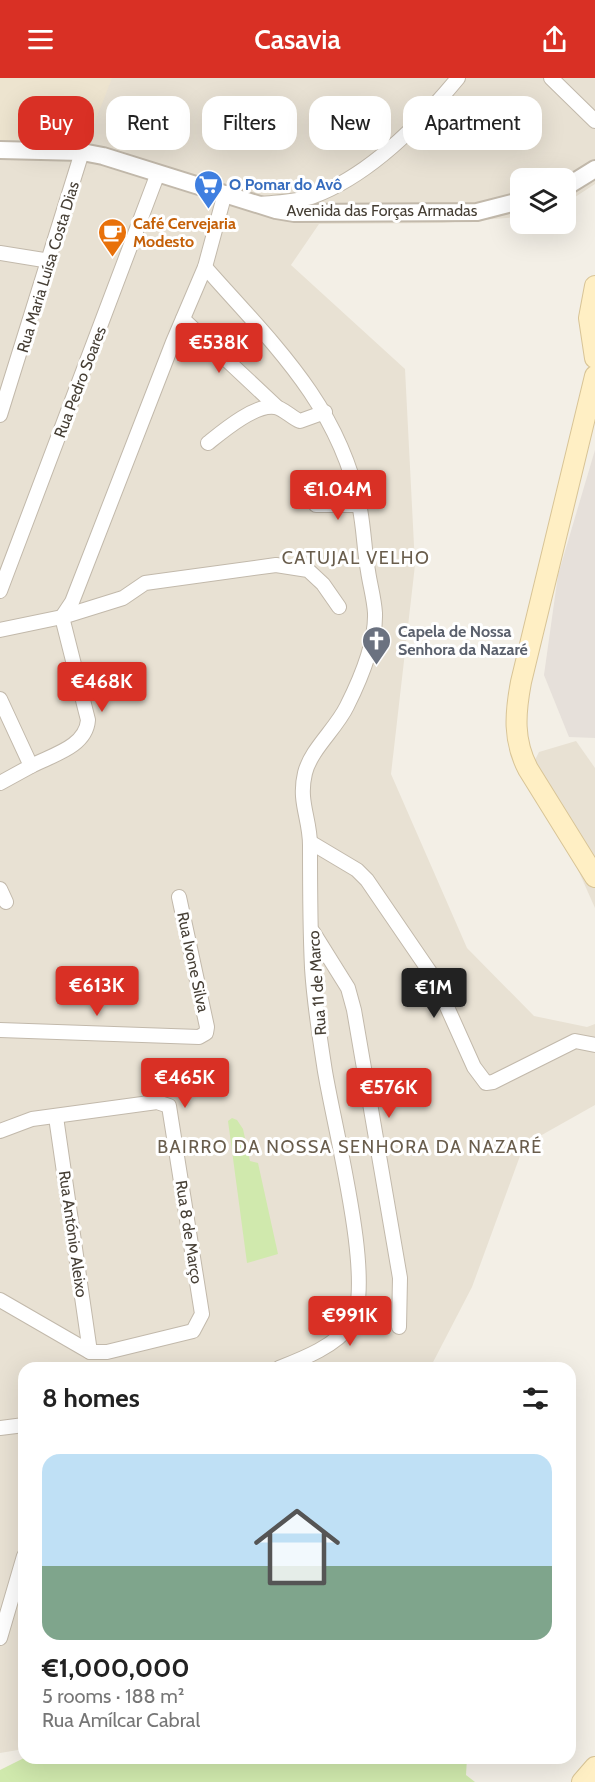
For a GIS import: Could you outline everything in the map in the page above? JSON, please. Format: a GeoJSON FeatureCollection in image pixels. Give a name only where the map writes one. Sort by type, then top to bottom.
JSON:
{"type":"FeatureCollection","features":[{"type":"Feature","properties":{"kind":"main road"},"geometry":{"type":"LineString","coordinates":[[595,286],[589,318],[595,358]]}},
{"type":"Feature","properties":{"kind":"main road"},"geometry":{"type":"LineString","coordinates":[[595,376],[521,682],[515,724],[519,750],[528,770],[595,877]]}},
{"type":"Feature","properties":{"kind":"main road"},"geometry":{"type":"LineString","coordinates":[[582,1782],[595,1767]]}},
{"type":"Feature","properties":{"kind":"street"},"geometry":{"type":"LineString","coordinates":[[260,204],[312,197],[354,178],[429,113],[458,78]]}},
{"type":"Feature","properties":{"kind":"street"},"geometry":{"type":"LineString","coordinates":[[551,78],[595,121]]}},
{"type":"Feature","properties":{"kind":"street","name":"Avenida das Forças Armadas"},"geometry":{"type":"LineString","coordinates":[[0,150],[82,152],[122,160],[158,173],[294,213],[477,212],[510,204]]}},
{"type":"Feature","properties":{"kind":"street","name":"Rua Maria Luísa Costa Dias"},"geometry":{"type":"LineString","coordinates":[[0,415],[50,261],[82,152]]}},
{"type":"Feature","properties":{"kind":"street"},"geometry":{"type":"LineString","coordinates":[[576,181],[595,170]]}},
{"type":"Feature","properties":{"kind":"street","name":"Rua Pedro Soares"},"geometry":{"type":"LineString","coordinates":[[0,591],[158,173]]}},
{"type":"Feature","properties":{"kind":"street"},"geometry":{"type":"LineString","coordinates":[[0,783],[78,743],[87,732],[88,720],[62,618],[72,602],[205,267],[225,193]]}},
{"type":"Feature","properties":{"kind":"street"},"geometry":{"type":"LineString","coordinates":[[0,253],[50,261]]}},
{"type":"Feature","properties":{"kind":"street"},"geometry":{"type":"LineString","coordinates":[[205,267],[302,377],[325,412],[347,464],[359,505],[316,506]]}},
{"type":"Feature","properties":{"kind":"street"},"geometry":{"type":"LineString","coordinates":[[183,318],[277,407],[300,421],[325,412]]}},
{"type":"Feature","properties":{"kind":"street"},"geometry":{"type":"LineString","coordinates":[[208,443],[229,426],[247,416],[264,408],[277,407]]}},
{"type":"Feature","properties":{"kind":"street","name":"Rua 11 de Marco"},"geometry":{"type":"LineString","coordinates":[[291,1362],[334,1340],[351,1324],[357,1310],[359,1278],[348,1180],[324,1065],[312,965],[310,842],[300,795],[306,769],[346,709],[361,672],[372,634],[375,616],[373,592],[359,505]]}},
{"type":"Feature","properties":{"kind":"street"},"geometry":{"type":"LineString","coordinates":[[0,630],[62,618],[123,598],[145,583],[276,565],[308,570],[323,584],[339,607]]}},
{"type":"Feature","properties":{"kind":"street"},"geometry":{"type":"LineString","coordinates":[[0,699],[31,766]]}},
{"type":"Feature","properties":{"kind":"street"},"geometry":{"type":"LineString","coordinates":[[310,842],[357,870],[367,880],[434,978],[474,1067],[486,1083],[493,1082],[576,1041],[595,1045]]}},
{"type":"Feature","properties":{"kind":"street","name":"Rua Ivone Silva"},"geometry":{"type":"LineString","coordinates":[[0,1030],[199,1037],[206,1033],[207,1027],[179,897]]}},
{"type":"Feature","properties":{"kind":"street"},"geometry":{"type":"LineString","coordinates":[[313,932],[348,988],[354,1010],[400,1278],[399,1327]]}},
{"type":"Feature","properties":{"kind":"street","name":"Rua 8 de Março"},"geometry":{"type":"LineString","coordinates":[[0,1131],[32,1119],[157,1102],[169,1106],[202,1314],[193,1330],[107,1352],[90,1352]]}},
{"type":"Feature","properties":{"kind":"street","name":"Rua António Aleixo"},"geometry":{"type":"LineString","coordinates":[[56,1117],[90,1352]]}},
{"type":"Feature","properties":{"kind":"street"},"geometry":{"type":"LineString","coordinates":[[0,1300],[90,1352]]}},
{"type":"Feature","properties":{"kind":"street"},"geometry":{"type":"LineString","coordinates":[[0,1428],[18,1426]]}},
{"type":"Feature","properties":{"kind":"street"},"geometry":{"type":"LineString","coordinates":[[0,1638],[18,1576]]}},
{"type":"Feature","properties":{"kind":"shaded area"},"geometry":{"type":"Polygon","coordinates":[[[0,78],[595,78],[595,184],[576,196],[576,168],[510,168],[510,218],[442,223],[319,224],[291,265],[405,369],[415,565],[391,774],[467,948],[534,1016],[587,1027],[595,1024],[595,1105],[524,1145],[472,1287],[433,1362],[18,1362],[18,1750],[0,1753],[0,78]]]}},
{"type":"Feature","properties":{"kind":"shaded area"},"geometry":{"type":"Polygon","coordinates":[[[0,78],[112,78],[94,124],[94,96],[18,96],[18,140],[0,140],[0,78]]]}},
{"type":"Feature","properties":{"kind":"shaded area"},"geometry":{"type":"Polygon","coordinates":[[[595,450],[595,738],[569,737],[544,675],[558,575],[595,450]]]}},
{"type":"Feature","properties":{"kind":"shaded area"},"geometry":{"type":"Polygon","coordinates":[[[576,741],[595,768],[595,908],[532,766],[539,752],[576,741]]]}},
{"type":"Feature","properties":{"kind":"green space"},"geometry":{"type":"Polygon","coordinates":[[[232,1118],[237,1120],[243,1129],[250,1161],[258,1163],[278,1254],[247,1263],[228,1121],[232,1118]]]}},
{"type":"Feature","properties":{"kind":"green space"},"geometry":{"type":"Polygon","coordinates":[[[18,1761],[18,1764],[467,1764],[466,1775],[475,1782],[0,1782],[0,1770],[18,1761]]]}},
{"type":"Feature","properties":{"kind":"place","name":"O Pomar do Avô"},"geometry":{"type":"Point","coordinates":[208,210]}},
{"type":"Feature","properties":{"kind":"place","name":"Café Cervejaria Modesto"},"geometry":{"type":"Point","coordinates":[112,258]}},
{"type":"Feature","properties":{"kind":"place","name":"Capela de Nossa Senhora da Nazaré"},"geometry":{"type":"Point","coordinates":[377,666]}},
{"type":"Feature","properties":{"kind":"district","name":"CATUJAL VELHO"},"geometry":{"type":"Point","coordinates":[356,558]}},
{"type":"Feature","properties":{"kind":"district","name":"BAIRRO DA NOSSA SENHORA DA NAZARÉ"},"geometry":{"type":"Point","coordinates":[350,1147]}}]}
